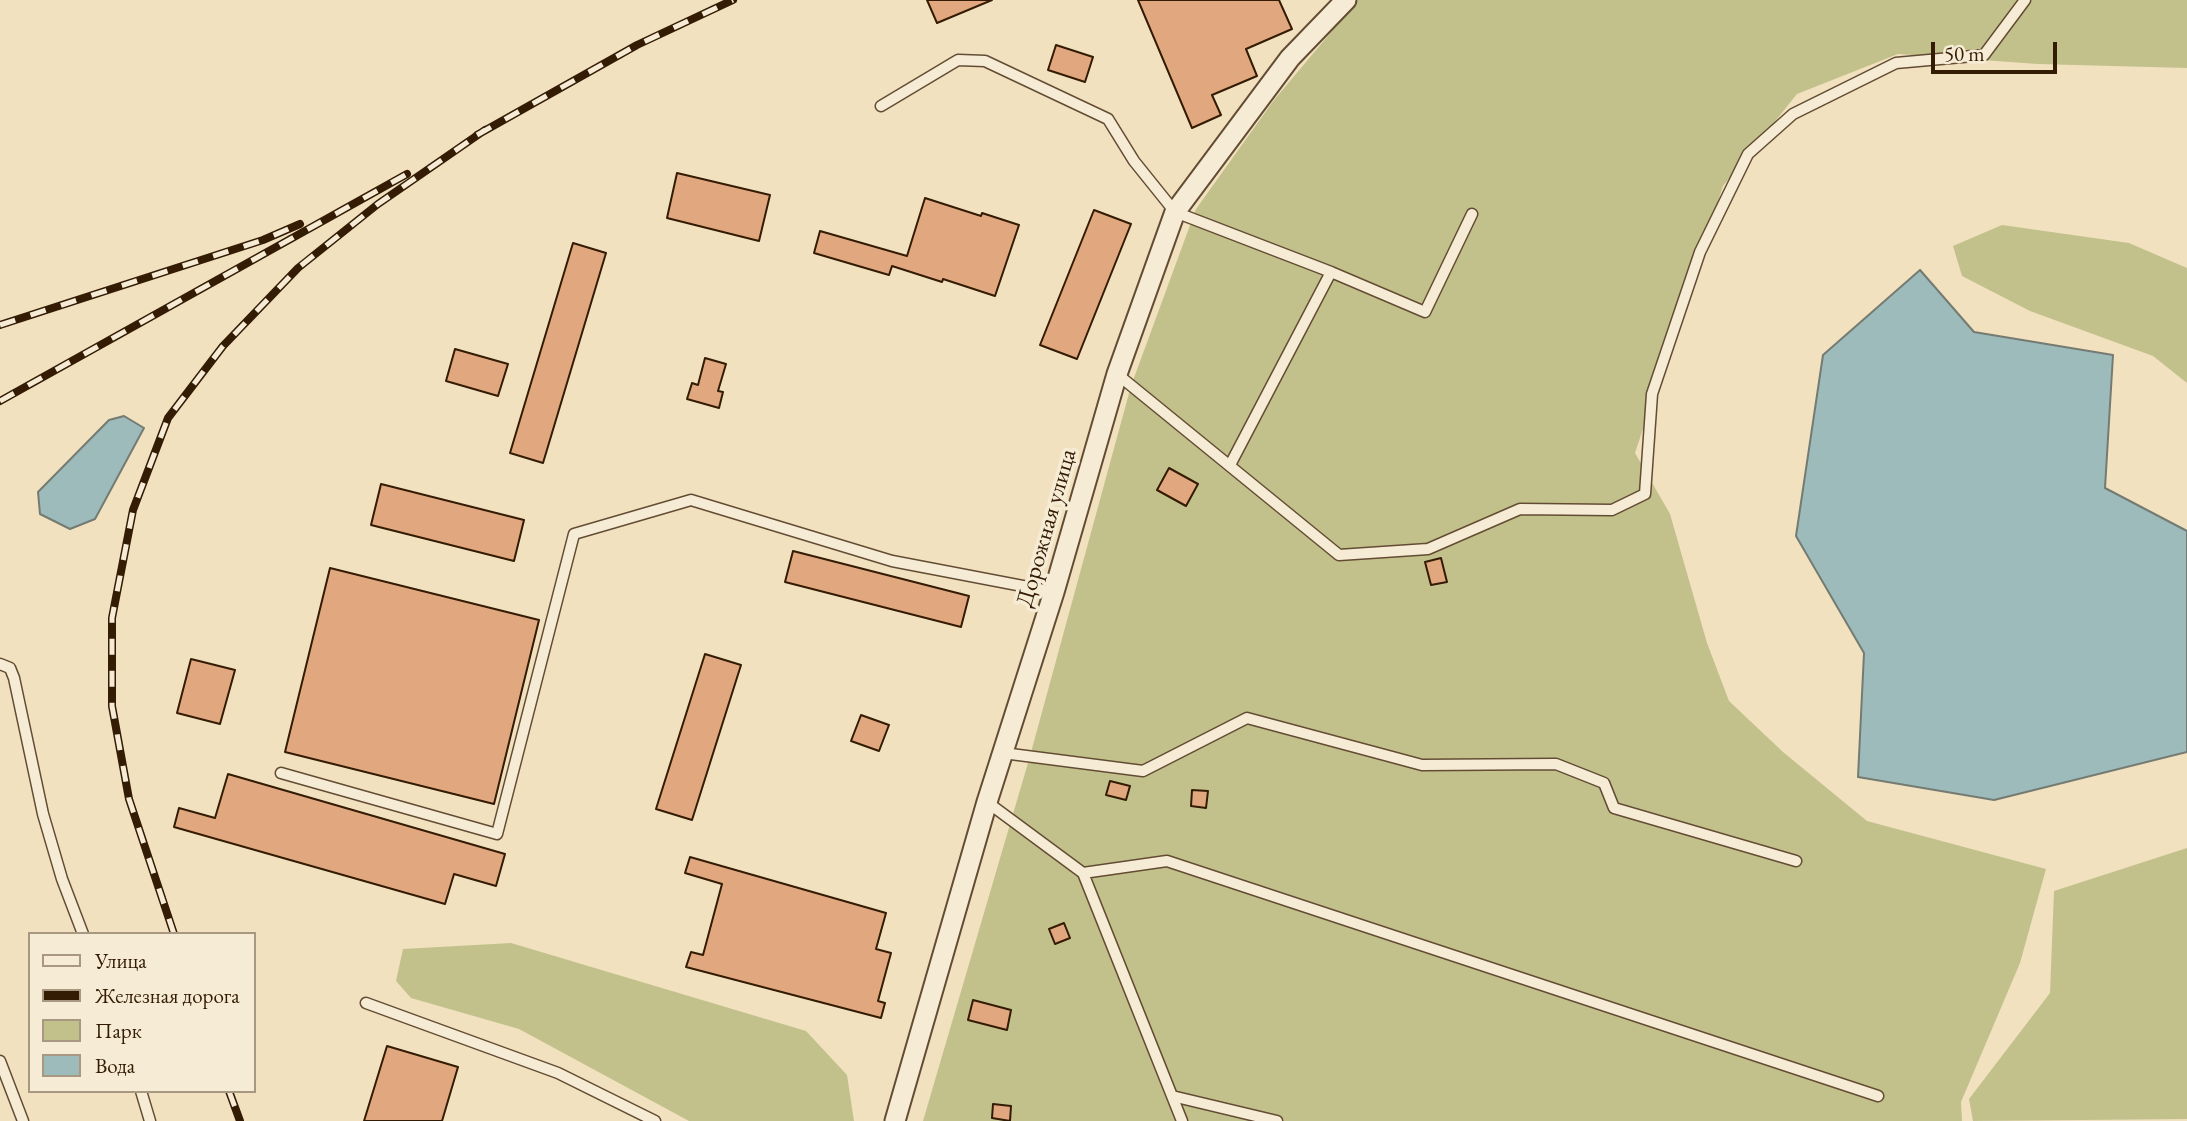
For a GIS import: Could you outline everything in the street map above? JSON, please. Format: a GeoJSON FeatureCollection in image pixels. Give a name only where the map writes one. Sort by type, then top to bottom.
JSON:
{"type":"FeatureCollection","features":[{"type":"Feature","properties":{"kind":"street","name":"Дорожная улица"},"geometry":{"type":"LineString","coordinates":[[895,1121],[987,802],[1054,592],[1117,374],[1175,212],[1290,58],[1346,0]]}},
{"type":"Feature","properties":{"kind":"lane"},"geometry":{"type":"LineString","coordinates":[[1117,374],[1339,555],[1428,549],[1520,509],[1612,510],[1645,494],[1652,394],[1700,252],[1748,154],[1793,114],[1896,63],[1984,55],[2025,0]]}},
{"type":"Feature","properties":{"kind":"lane"},"geometry":{"type":"LineString","coordinates":[[881,106],[958,60],[985,61],[1108,118],[1134,161],[1175,212],[1331,272],[1425,312],[1472,214]]}},
{"type":"Feature","properties":{"kind":"lane"},"geometry":{"type":"LineString","coordinates":[[1230,465],[1331,272]]}},
{"type":"Feature","properties":{"kind":"lane"},"geometry":{"type":"LineString","coordinates":[[281,773],[497,834],[574,534],[691,500],[892,561],[1054,592]]}},
{"type":"Feature","properties":{"kind":"lane"},"geometry":{"type":"LineString","coordinates":[[0,664],[10,668],[14,678],[43,814],[62,879],[82,932]]}},
{"type":"Feature","properties":{"kind":"lane"},"geometry":{"type":"LineString","coordinates":[[1003,753],[1143,771],[1247,718],[1422,765],[1556,764],[1604,783],[1614,808],[1796,861]]}},
{"type":"Feature","properties":{"kind":"lane"},"geometry":{"type":"LineString","coordinates":[[987,802],[1083,873],[1182,1121]]}},
{"type":"Feature","properties":{"kind":"lane"},"geometry":{"type":"LineString","coordinates":[[1083,873],[1167,861],[1878,1096]]}},
{"type":"Feature","properties":{"kind":"lane"},"geometry":{"type":"LineString","coordinates":[[366,1003],[558,1073],[655,1121]]}},
{"type":"Feature","properties":{"kind":"lane"},"geometry":{"type":"LineString","coordinates":[[0,1061],[23,1121]]}},
{"type":"Feature","properties":{"kind":"lane"},"geometry":{"type":"LineString","coordinates":[[142,1093],[150,1121]]}},
{"type":"Feature","properties":{"kind":"lane"},"geometry":{"type":"LineString","coordinates":[[1172,1096],[1277,1121]]}},
{"type":"Feature","properties":{"kind":"green space"},"geometry":{"type":"Polygon","coordinates":[[[1358,0],[2187,0],[2187,68],[2038,64],[1898,54],[1797,94],[1723,186],[1635,453],[1670,514],[1707,643],[1729,701],[1783,752],[1867,821],[2046,869],[2020,963],[1961,1102],[1962,1121],[923,1121],[1030,756],[1131,386],[1196,209],[1274,100],[1358,0]]]}},
{"type":"Feature","properties":{"kind":"green space"},"geometry":{"type":"Polygon","coordinates":[[[2002,225],[2129,243],[2187,268],[2187,383],[2153,356],[2030,311],[1962,276],[1953,246],[2002,225]]]}},
{"type":"Feature","properties":{"kind":"green space"},"geometry":{"type":"Polygon","coordinates":[[[2187,848],[2187,1119],[1973,1121],[1969,1099],[2050,993],[2054,891],[2187,848]]]}},
{"type":"Feature","properties":{"kind":"green space"},"geometry":{"type":"Polygon","coordinates":[[[511,943],[806,1031],[847,1075],[854,1121],[689,1121],[519,1029],[411,998],[396,981],[403,949],[511,943]]]}},
{"type":"Feature","properties":{"kind":"water"},"geometry":{"type":"Polygon","coordinates":[[[1920,270],[1974,332],[2113,355],[2105,488],[2187,531],[2187,752],[1994,800],[1858,777],[1864,653],[1796,536],[1823,355],[1920,270]]]}},
{"type":"Feature","properties":{"kind":"water"},"geometry":{"type":"Polygon","coordinates":[[[124,416],[144,428],[95,519],[70,529],[40,514],[38,492],[109,420],[124,416]]]}},
{"type":"Feature","properties":{"kind":"building"},"geometry":{"type":"Polygon","coordinates":[[[927,0],[992,0],[937,23],[927,0]]]}},
{"type":"Feature","properties":{"kind":"building"},"geometry":{"type":"Polygon","coordinates":[[[1138,0],[1279,0],[1292,29],[1246,49],[1257,76],[1212,95],[1221,115],[1192,128],[1138,0]]]}},
{"type":"Feature","properties":{"kind":"building"},"geometry":{"type":"Polygon","coordinates":[[[1056,45],[1093,57],[1085,82],[1048,70],[1056,45]]]}},
{"type":"Feature","properties":{"kind":"building"},"geometry":{"type":"Polygon","coordinates":[[[677,173],[770,195],[759,241],[667,218],[677,173]]]}},
{"type":"Feature","properties":{"kind":"building"},"geometry":{"type":"Polygon","coordinates":[[[925,198],[1019,225],[995,296],[892,266],[889,275],[814,253],[820,231],[907,256],[925,198]]]}},
{"type":"Feature","properties":{"kind":"building"},"geometry":{"type":"Polygon","coordinates":[[[1094,210],[1131,224],[1077,359],[1040,345],[1094,210]]]}},
{"type":"Feature","properties":{"kind":"building"},"geometry":{"type":"Polygon","coordinates":[[[573,243],[606,253],[543,463],[510,453],[573,243]]]}},
{"type":"Feature","properties":{"kind":"building"},"geometry":{"type":"Polygon","coordinates":[[[455,349],[508,364],[498,396],[446,381],[455,349]]]}},
{"type":"Feature","properties":{"kind":"building"},"geometry":{"type":"Polygon","coordinates":[[[705,358],[726,364],[718,391],[723,392],[719,408],[687,399],[692,383],[698,385],[705,358]]]}},
{"type":"Feature","properties":{"kind":"building"},"geometry":{"type":"Polygon","coordinates":[[[1169,468],[1198,484],[1186,506],[1157,490],[1169,468]]]}},
{"type":"Feature","properties":{"kind":"building"},"geometry":{"type":"Polygon","coordinates":[[[381,484],[524,520],[514,561],[371,525],[381,484]]]}},
{"type":"Feature","properties":{"kind":"building"},"geometry":{"type":"Polygon","coordinates":[[[793,551],[969,596],[961,627],[785,582],[793,551]]]}},
{"type":"Feature","properties":{"kind":"building"},"geometry":{"type":"Polygon","coordinates":[[[1441,558],[1447,582],[1431,585],[1425,562],[1441,558]]]}},
{"type":"Feature","properties":{"kind":"building"},"geometry":{"type":"Polygon","coordinates":[[[330,568],[539,620],[494,804],[285,752],[330,568]]]}},
{"type":"Feature","properties":{"kind":"building"},"geometry":{"type":"Polygon","coordinates":[[[705,654],[741,665],[692,820],[656,809],[705,654]]]}},
{"type":"Feature","properties":{"kind":"building"},"geometry":{"type":"Polygon","coordinates":[[[191,659],[235,670],[220,724],[177,713],[191,659]]]}},
{"type":"Feature","properties":{"kind":"building"},"geometry":{"type":"Polygon","coordinates":[[[861,715],[889,725],[879,751],[851,741],[861,715]]]}},
{"type":"Feature","properties":{"kind":"building"},"geometry":{"type":"Polygon","coordinates":[[[228,774],[505,854],[496,886],[454,874],[445,904],[174,827],[179,808],[215,818],[228,774]]]}},
{"type":"Feature","properties":{"kind":"building"},"geometry":{"type":"Polygon","coordinates":[[[1110,781],[1130,786],[1126,800],[1106,795],[1110,781]]]}},
{"type":"Feature","properties":{"kind":"building"},"geometry":{"type":"Polygon","coordinates":[[[1192,790],[1208,791],[1206,808],[1191,806],[1192,790]]]}},
{"type":"Feature","properties":{"kind":"building"},"geometry":{"type":"Polygon","coordinates":[[[690,857],[886,913],[876,949],[891,953],[878,1001],[885,1003],[881,1018],[686,967],[691,952],[703,955],[722,884],[685,873],[690,857]]]}},
{"type":"Feature","properties":{"kind":"building"},"geometry":{"type":"Polygon","coordinates":[[[1064,923],[1070,938],[1055,944],[1049,929],[1064,923]]]}},
{"type":"Feature","properties":{"kind":"building"},"geometry":{"type":"Polygon","coordinates":[[[973,1000],[1011,1010],[1007,1030],[968,1020],[973,1000]]]}},
{"type":"Feature","properties":{"kind":"building"},"geometry":{"type":"Polygon","coordinates":[[[387,1046],[458,1067],[442,1121],[364,1121],[387,1046]]]}},
{"type":"Feature","properties":{"kind":"building"},"geometry":{"type":"Polygon","coordinates":[[[993,1104],[1011,1106],[1010,1121],[992,1118],[993,1104]]]}},
{"type":"Feature","properties":{"kind":"railway"},"geometry":{"type":"LineString","coordinates":[[477,135],[637,45],[733,0]]}},
{"type":"Feature","properties":{"kind":"railway"},"geometry":{"type":"LineString","coordinates":[[173,932],[129,799],[112,706],[112,618],[133,510],[168,418],[223,346],[298,268],[378,204],[485,130]]}},
{"type":"Feature","properties":{"kind":"railway"},"geometry":{"type":"LineString","coordinates":[[0,401],[407,174]]}},
{"type":"Feature","properties":{"kind":"railway"},"geometry":{"type":"LineString","coordinates":[[0,325],[263,240],[300,224]]}},
{"type":"Feature","properties":{"kind":"railway"},"geometry":{"type":"LineString","coordinates":[[230,1093],[240,1121]]}}]}
